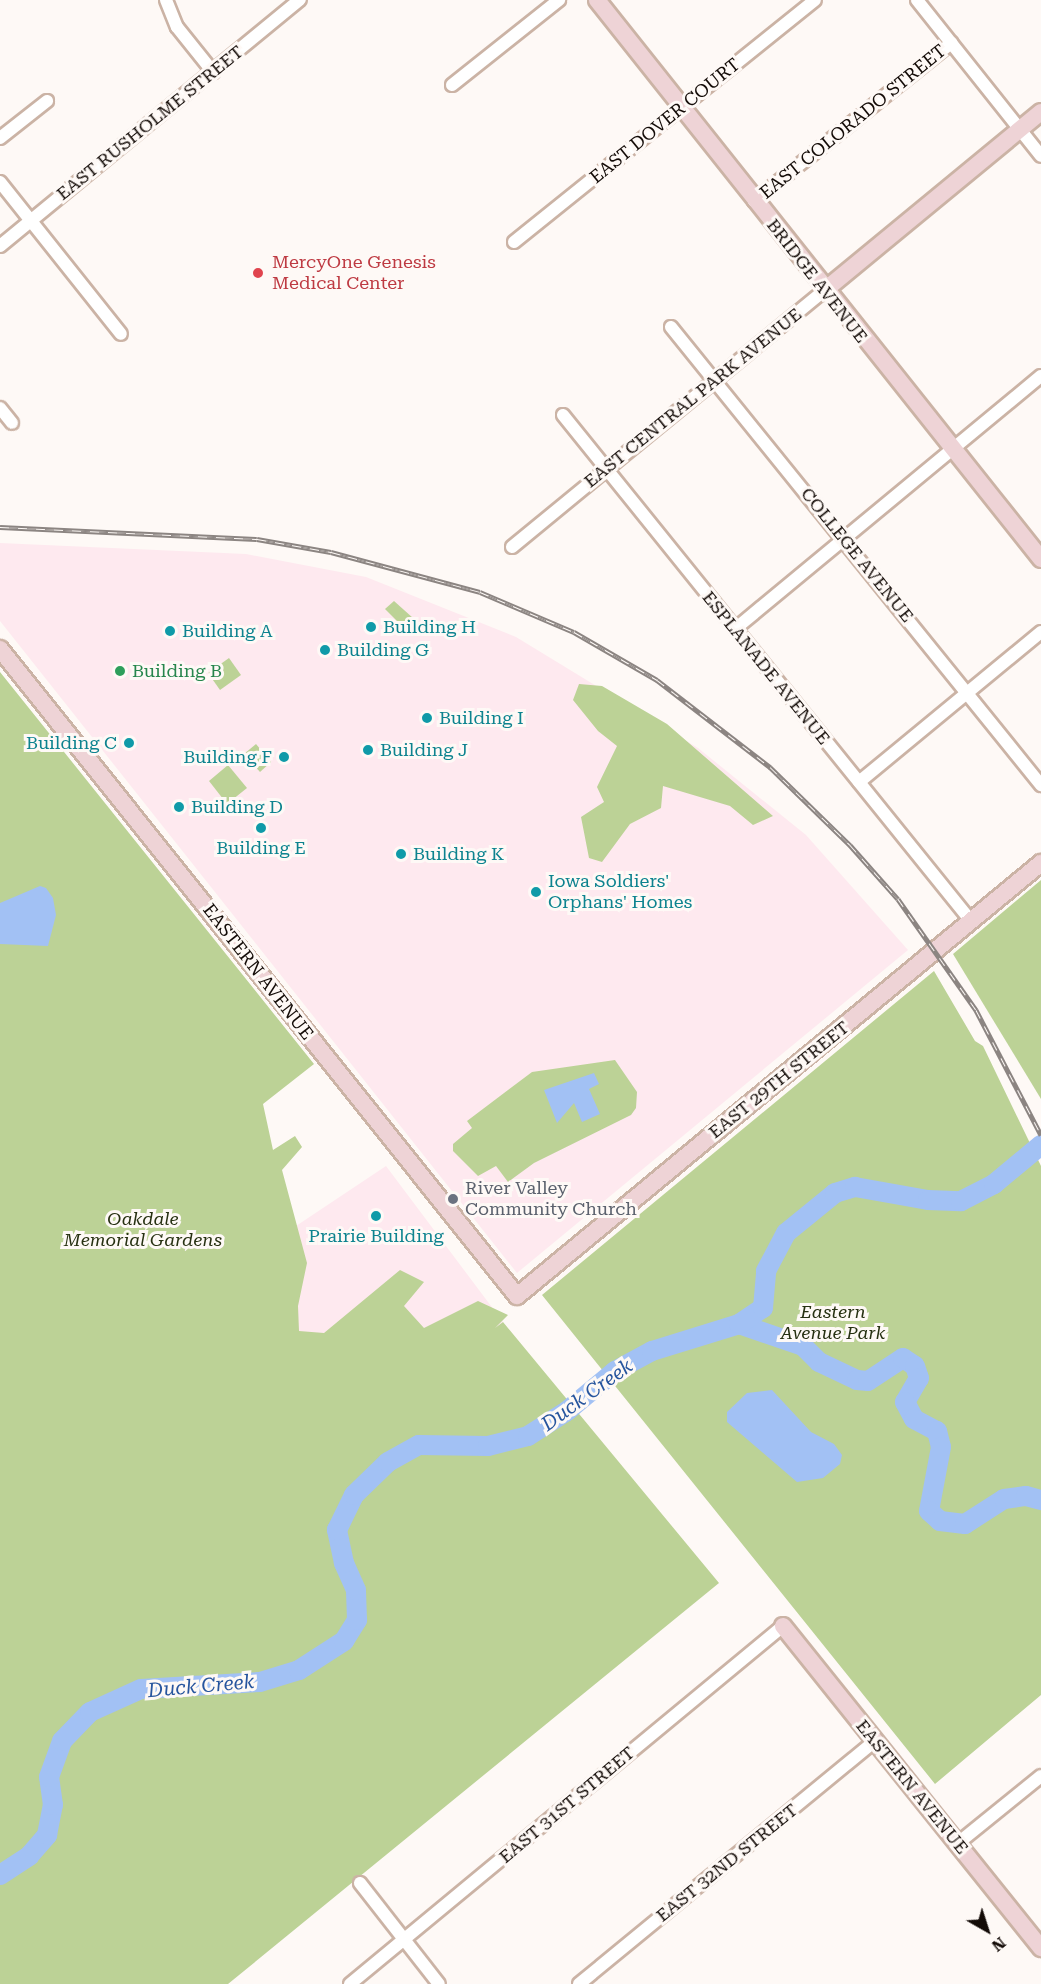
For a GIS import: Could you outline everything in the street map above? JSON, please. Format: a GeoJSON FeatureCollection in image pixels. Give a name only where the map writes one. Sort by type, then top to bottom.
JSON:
{"type":"FeatureCollection","features":[{"type":"Feature","properties":{"kind":"street"},"geometry":{"type":"LineString","coordinates":[[166,0],[177,27],[213,72]]}},
{"type":"Feature","properties":{"kind":"street","name":"EAST RUSHOLME STREET"},"geometry":{"type":"LineString","coordinates":[[0,246],[300,0]]}},
{"type":"Feature","properties":{"kind":"street"},"geometry":{"type":"LineString","coordinates":[[452,86],[559,0]]}},
{"type":"Feature","properties":{"kind":"street","name":"BRIDGE AVENUE"},"geometry":{"type":"LineString","coordinates":[[597,0],[754,201],[1041,560]]}},
{"type":"Feature","properties":{"kind":"street","name":"EAST DOVER COURT"},"geometry":{"type":"LineString","coordinates":[[514,242],[815,0]]}},
{"type":"Feature","properties":{"kind":"street"},"geometry":{"type":"LineString","coordinates":[[917,0],[1041,156]]}},
{"type":"Feature","properties":{"kind":"street","name":"EAST COLORADO STREET"},"geometry":{"type":"LineString","coordinates":[[754,201],[951,43]]}},
{"type":"Feature","properties":{"kind":"street"},"geometry":{"type":"LineString","coordinates":[[0,138],[47,101]]}},
{"type":"Feature","properties":{"kind":"street","name":"EAST CENTRAL PARK AVENUE"},"geometry":{"type":"LineString","coordinates":[[512,547],[1041,112]]}},
{"type":"Feature","properties":{"kind":"street"},"geometry":{"type":"LineString","coordinates":[[0,182],[121,334]]}},
{"type":"Feature","properties":{"kind":"street","name":"COLLEGE AVENUE"},"geometry":{"type":"LineString","coordinates":[[671,327],[969,692],[1041,785]]}},
{"type":"Feature","properties":{"kind":"street"},"geometry":{"type":"LineString","coordinates":[[735,629],[1041,376]]}},
{"type":"Feature","properties":{"kind":"street"},"geometry":{"type":"LineString","coordinates":[[0,408],[12,423]]}},
{"type":"Feature","properties":{"kind":"street","name":"ESPLANADE AVENUE"},"geometry":{"type":"LineString","coordinates":[[563,415],[971,921]]}},
{"type":"Feature","properties":{"kind":"street"},"geometry":{"type":"LineString","coordinates":[[859,782],[1041,632]]}},
{"type":"Feature","properties":{"kind":"street","name":"EASTERN AVENUE"},"geometry":{"type":"LineString","coordinates":[[0,649],[517,1296]]}},
{"type":"Feature","properties":{"kind":"street","name":"EAST 29TH STREET"},"geometry":{"type":"LineString","coordinates":[[517,1296],[1041,863]]}},
{"type":"Feature","properties":{"kind":"street","name":"EASTERN AVENUE"},"geometry":{"type":"LineString","coordinates":[[783,1626],[1041,1948]]}},
{"type":"Feature","properties":{"kind":"street","name":"EAST 31ST STREET"},"geometry":{"type":"LineString","coordinates":[[351,1984],[783,1626]]}},
{"type":"Feature","properties":{"kind":"street","name":"EAST 32ND STREET"},"geometry":{"type":"LineString","coordinates":[[579,1984],[875,1741]]}},
{"type":"Feature","properties":{"kind":"street"},"geometry":{"type":"LineString","coordinates":[[957,1844],[1041,1776]]}},
{"type":"Feature","properties":{"kind":"street"},"geometry":{"type":"LineString","coordinates":[[360,1883],[439,1984]]}},
{"type":"Feature","properties":{"kind":"shaded area","name":"Iowa Soldiers' Orphans' Homes"},"geometry":{"type":"Polygon","coordinates":[[[0,543],[246,554],[366,577],[516,637],[698,748],[806,835],[908,950],[517,1273],[0,621],[0,543]]]}},
{"type":"Feature","properties":{"kind":"shaded area"},"geometry":{"type":"Polygon","coordinates":[[[386,1166],[503,1322],[279,1499],[243,1453],[290,1230],[386,1166]]]}},
{"type":"Feature","properties":{"kind":"green space"},"geometry":{"type":"Polygon","coordinates":[[[394,601],[413,618],[405,629],[385,609],[394,601]]]}},
{"type":"Feature","properties":{"kind":"green space"},"geometry":{"type":"Polygon","coordinates":[[[229,658],[241,675],[220,690],[208,673],[229,658]]]}},
{"type":"Feature","properties":{"kind":"green space","name":"Oakdale Memorial Gardens"},"geometry":{"type":"Polygon","coordinates":[[[0,672],[314,1064],[263,1104],[273,1150],[295,1136],[302,1147],[282,1170],[307,1263],[298,1306],[299,1331],[324,1333],[400,1270],[424,1282],[404,1306],[424,1328],[478,1301],[508,1315],[495,1328],[503,1322],[719,1583],[228,1984],[0,1984],[0,672]]]}},
{"type":"Feature","properties":{"kind":"green space"},"geometry":{"type":"Polygon","coordinates":[[[579,684],[602,686],[667,724],[773,816],[753,825],[730,806],[663,786],[661,808],[630,824],[602,862],[589,858],[581,817],[604,802],[597,787],[617,746],[598,731],[573,700],[579,684]]]}},
{"type":"Feature","properties":{"kind":"green space"},"geometry":{"type":"Polygon","coordinates":[[[256,744],[271,762],[260,772],[244,754],[256,744]]]}},
{"type":"Feature","properties":{"kind":"green space"},"geometry":{"type":"Polygon","coordinates":[[[228,765],[247,788],[227,804],[209,781],[228,765]]]}},
{"type":"Feature","properties":{"kind":"green space"},"geometry":{"type":"Polygon","coordinates":[[[1041,880],[1041,1099],[953,954],[1041,880]]]}},
{"type":"Feature","properties":{"kind":"green space","name":"Eastern Avenue Park"},"geometry":{"type":"Polygon","coordinates":[[[934,971],[975,1041],[983,1046],[1041,1166],[1041,1695],[935,1784],[542,1295],[934,971]]]}},
{"type":"Feature","properties":{"kind":"green space"},"geometry":{"type":"Polygon","coordinates":[[[615,1060],[637,1092],[636,1108],[631,1115],[534,1163],[508,1182],[496,1166],[478,1176],[453,1151],[453,1144],[472,1128],[467,1121],[532,1072],[615,1060]]]}},
{"type":"Feature","properties":{"kind":"water"},"geometry":{"type":"Polygon","coordinates":[[[40,886],[46,888],[53,898],[56,915],[48,946],[0,944],[0,903],[40,886]]]}},
{"type":"Feature","properties":{"kind":"water"},"geometry":{"type":"Polygon","coordinates":[[[594,1073],[599,1084],[589,1089],[600,1114],[582,1122],[574,1103],[557,1123],[544,1090],[594,1073]]]}},
{"type":"Feature","properties":{"kind":"water"},"geometry":{"type":"Polygon","coordinates":[[[772,1390],[811,1432],[834,1444],[842,1455],[840,1464],[823,1478],[797,1482],[727,1422],[727,1412],[747,1393],[772,1390]]]}},
{"type":"Feature","properties":{"kind":"waterway","name":"Duck Creek"},"geometry":{"type":"LineString","coordinates":[[0,1875],[29,1856],[47,1835],[53,1805],[49,1777],[62,1741],[90,1712],[141,1689],[260,1682],[299,1670],[344,1641],[357,1620],[356,1590],[344,1563],[337,1530],[354,1495],[388,1462],[419,1445],[488,1446],[528,1436],[567,1411],[615,1371],[652,1351],[739,1324],[763,1308],[766,1271],[786,1233],[835,1193],[855,1187],[928,1200],[961,1201],[994,1184],[1041,1145]]}},
{"type":"Feature","properties":{"kind":"waterway"},"geometry":{"type":"LineString","coordinates":[[739,1324],[803,1346],[819,1362],[857,1380],[868,1381],[903,1358],[915,1366],[919,1378],[905,1402],[914,1419],[937,1431],[941,1447],[929,1511],[940,1521],[965,1524],[1004,1499],[1026,1496],[1041,1500]]}},
{"type":"Feature","properties":{"kind":"railway"},"geometry":{"type":"LineString","coordinates":[[0,527],[257,539],[331,552],[480,592],[574,632],[657,680],[770,767],[850,845],[898,899],[976,1010],[1041,1135]]}},
{"type":"Feature","properties":{"kind":"place","name":"MercyOne Genesis Medical Center"},"geometry":{"type":"Point","coordinates":[258,273]}},
{"type":"Feature","properties":{"kind":"place","name":"Building H"},"geometry":{"type":"Point","coordinates":[371,627]}},
{"type":"Feature","properties":{"kind":"place","name":"Building A"},"geometry":{"type":"Point","coordinates":[170,631]}},
{"type":"Feature","properties":{"kind":"place","name":"Building G"},"geometry":{"type":"Point","coordinates":[325,650]}},
{"type":"Feature","properties":{"kind":"place","name":"Building B"},"geometry":{"type":"Point","coordinates":[120,671]}},
{"type":"Feature","properties":{"kind":"place","name":"Building I"},"geometry":{"type":"Point","coordinates":[427,718]}},
{"type":"Feature","properties":{"kind":"place","name":"Building C"},"geometry":{"type":"Point","coordinates":[129,743]}},
{"type":"Feature","properties":{"kind":"place","name":"Building J"},"geometry":{"type":"Point","coordinates":[368,750]}},
{"type":"Feature","properties":{"kind":"place","name":"Building F"},"geometry":{"type":"Point","coordinates":[284,757]}},
{"type":"Feature","properties":{"kind":"place","name":"Building D"},"geometry":{"type":"Point","coordinates":[179,807]}},
{"type":"Feature","properties":{"kind":"place","name":"Building E"},"geometry":{"type":"Point","coordinates":[261,828]}},
{"type":"Feature","properties":{"kind":"place","name":"Building K"},"geometry":{"type":"Point","coordinates":[401,854]}},
{"type":"Feature","properties":{"kind":"place","name":"Iowa Soldiers' Orphans' Homes"},"geometry":{"type":"Point","coordinates":[536,892]}},
{"type":"Feature","properties":{"kind":"place","name":"River Valley Community Church"},"geometry":{"type":"Point","coordinates":[453,1199]}},
{"type":"Feature","properties":{"kind":"place","name":"Prairie Building"},"geometry":{"type":"Point","coordinates":[376,1216]}}]}
